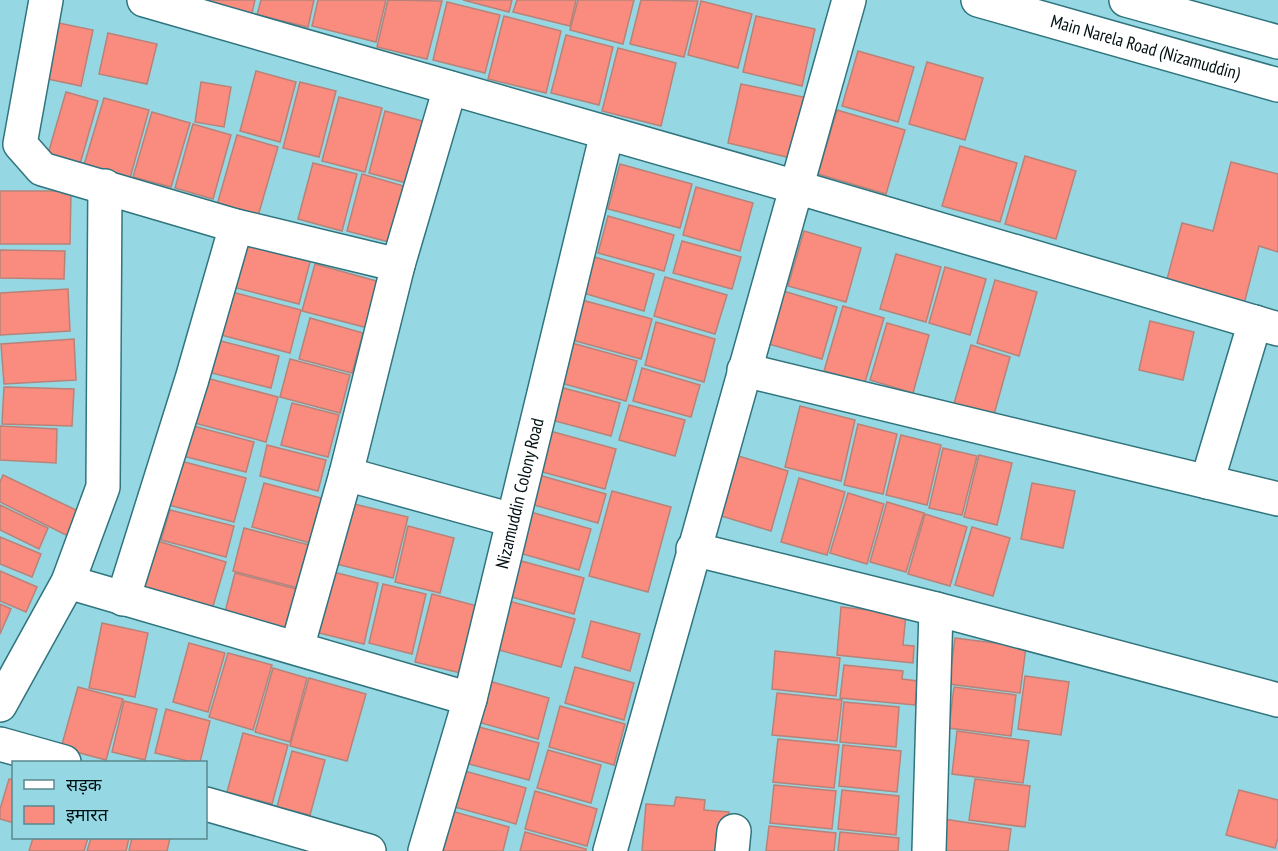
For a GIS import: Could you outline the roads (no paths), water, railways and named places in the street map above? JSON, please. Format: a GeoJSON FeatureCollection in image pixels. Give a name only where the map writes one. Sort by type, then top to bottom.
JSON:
{"type":"FeatureCollection","features":[{"type":"Feature","properties":{"kind":"street"},"geometry":{"type":"LineString","coordinates":[[46,0],[20,144],[42,169],[236,226],[398,265]]}},
{"type":"Feature","properties":{"kind":"street"},"geometry":{"type":"LineString","coordinates":[[144,0],[1267,325],[1207,482]]}},
{"type":"Feature","properties":{"kind":"street"},"geometry":{"type":"LineString","coordinates":[[610,851],[849,0]]}},
{"type":"Feature","properties":{"kind":"street","name":"Main Narela Road (Nizamuddin)"},"geometry":{"type":"LineString","coordinates":[[978,0],[1278,85]]}},
{"type":"Feature","properties":{"kind":"street"},"geometry":{"type":"LineString","coordinates":[[1126,0],[1278,42]]}},
{"type":"Feature","properties":{"kind":"street"},"geometry":{"type":"LineString","coordinates":[[297,648],[346,474],[398,265],[450,88]]}},
{"type":"Feature","properties":{"kind":"street","name":"Nizamuddin Colony Road"},"geometry":{"type":"LineString","coordinates":[[425,851],[470,699],[608,133]]}},
{"type":"Feature","properties":{"kind":"street"},"geometry":{"type":"LineString","coordinates":[[0,705],[68,582],[103,487],[105,186]]}},
{"type":"Feature","properties":{"kind":"street"},"geometry":{"type":"LineString","coordinates":[[123,599],[192,380],[236,226]]}},
{"type":"Feature","properties":{"kind":"street"},"geometry":{"type":"LineString","coordinates":[[744,370],[1278,499]]}},
{"type":"Feature","properties":{"kind":"street"},"geometry":{"type":"LineString","coordinates":[[346,474],[512,520]]}},
{"type":"Feature","properties":{"kind":"street"},"geometry":{"type":"LineString","coordinates":[[693,549],[936,609],[1278,700]]}},
{"type":"Feature","properties":{"kind":"street"},"geometry":{"type":"LineString","coordinates":[[68,582],[470,699]]}},
{"type":"Feature","properties":{"kind":"street"},"geometry":{"type":"LineString","coordinates":[[929,851],[936,609]]}},
{"type":"Feature","properties":{"kind":"street"},"geometry":{"type":"LineString","coordinates":[[0,744],[60,761]]}},
{"type":"Feature","properties":{"kind":"street"},"geometry":{"type":"LineString","coordinates":[[207,804],[284,839],[369,851]]}}]}
